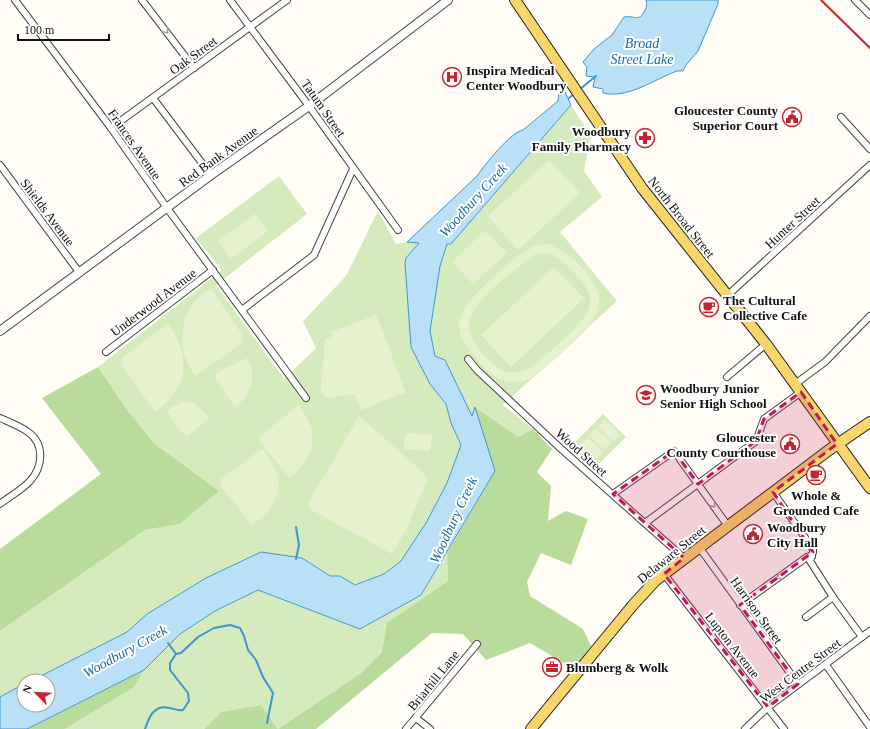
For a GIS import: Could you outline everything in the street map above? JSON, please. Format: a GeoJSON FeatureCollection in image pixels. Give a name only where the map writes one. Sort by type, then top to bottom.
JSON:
{"type":"FeatureCollection","features":[{"type":"Feature","properties":{"kind":"main road","name":"North Broad Street"},"geometry":{"type":"LineString","coordinates":[[516,0],[642,188],[766,344],[870,488]]}},
{"type":"Feature","properties":{"kind":"main road","name":"Delaware Street"},"geometry":{"type":"LineString","coordinates":[[531,729],[645,590],[684,558],[870,422]]}},
{"type":"Feature","properties":{"kind":"street","name":"Frances Avenue"},"geometry":{"type":"LineString","coordinates":[[15,0],[111,128],[167,208],[306,398]]}},
{"type":"Feature","properties":{"kind":"street"},"geometry":{"type":"LineString","coordinates":[[142,0],[194,68]]}},
{"type":"Feature","properties":{"kind":"street","name":"Tatum Street"},"geometry":{"type":"LineString","coordinates":[[230,0],[309,106],[398,230]]}},
{"type":"Feature","properties":{"kind":"street","name":"Oak Street"},"geometry":{"type":"LineString","coordinates":[[111,128],[287,0]]}},
{"type":"Feature","properties":{"kind":"street","name":"Red Bank Avenue"},"geometry":{"type":"LineString","coordinates":[[0,331],[211,175],[309,106],[448,0]]}},
{"type":"Feature","properties":{"kind":"street"},"geometry":{"type":"LineString","coordinates":[[855,0],[870,15]]}},
{"type":"Feature","properties":{"kind":"street"},"geometry":{"type":"LineString","coordinates":[[153,98],[211,175]]}},
{"type":"Feature","properties":{"kind":"street"},"geometry":{"type":"LineString","coordinates":[[841,117],[870,149]]}},
{"type":"Feature","properties":{"kind":"street","name":"Shields Avenue"},"geometry":{"type":"LineString","coordinates":[[0,165],[79,272]]}},
{"type":"Feature","properties":{"kind":"street","name":"Hunter Street"},"geometry":{"type":"LineString","coordinates":[[728,295],[870,165]]}},
{"type":"Feature","properties":{"kind":"street"},"geometry":{"type":"LineString","coordinates":[[242,310],[314,255],[353,169]]}},
{"type":"Feature","properties":{"kind":"street","name":"Underwood Avenue"},"geometry":{"type":"LineString","coordinates":[[106,352],[213,270]]}},
{"type":"Feature","properties":{"kind":"street"},"geometry":{"type":"LineString","coordinates":[[645,523],[756,441],[764,420],[870,316]]}},
{"type":"Feature","properties":{"kind":"street"},"geometry":{"type":"LineString","coordinates":[[727,377],[766,344]]}},
{"type":"Feature","properties":{"kind":"street","name":"Wood Street"},"geometry":{"type":"LineString","coordinates":[[468,359],[477,370],[684,558]]}},
{"type":"Feature","properties":{"kind":"street"},"geometry":{"type":"LineString","coordinates":[[0,418],[28,432],[40,447],[41,459],[37,472],[30,482],[0,504]]}},
{"type":"Feature","properties":{"kind":"street"},"geometry":{"type":"LineString","coordinates":[[613,494],[674,451],[728,526]]}},
{"type":"Feature","properties":{"kind":"street"},"geometry":{"type":"LineString","coordinates":[[773,492],[813,549],[810,561],[833,597],[862,637]]}},
{"type":"Feature","properties":{"kind":"street","name":"Harrison Street"},"geometry":{"type":"LineString","coordinates":[[699,547],[798,684]]}},
{"type":"Feature","properties":{"kind":"street"},"geometry":{"type":"LineString","coordinates":[[740,605],[807,557],[812,556]]}},
{"type":"Feature","properties":{"kind":"street","name":"Lupton Avenue"},"geometry":{"type":"LineString","coordinates":[[664,574],[784,729]]}},
{"type":"Feature","properties":{"kind":"street"},"geometry":{"type":"LineString","coordinates":[[806,617],[833,597]]}},
{"type":"Feature","properties":{"kind":"street","name":"West Centre Street"},"geometry":{"type":"LineString","coordinates":[[745,729],[768,707],[870,631]]}},
{"type":"Feature","properties":{"kind":"street","name":"Briarhill Lane"},"geometry":{"type":"LineString","coordinates":[[406,729],[477,644]]}},
{"type":"Feature","properties":{"kind":"street"},"geometry":{"type":"LineString","coordinates":[[826,665],[870,727]]}},
{"type":"Feature","properties":{"kind":"street"},"geometry":{"type":"LineString","coordinates":[[416,718],[430,729]]}},
{"type":"Feature","properties":{"kind":"highlighted area"},"geometry":{"type":"Polygon","coordinates":[[[801,392],[837,444],[773,492],[813,552],[740,605],[798,684],[768,707],[664,574],[684,558],[613,494],[674,451],[698,484],[756,441],[764,419],[801,392]]]}},
{"type":"Feature","properties":{"kind":"green space"},"geometry":{"type":"Polygon","coordinates":[[[571,105],[591,136],[584,171],[602,197],[560,232],[617,301],[503,405],[533,429],[518,437],[475,407],[447,483],[426,523],[401,561],[384,574],[355,585],[340,576],[330,576],[302,558],[147,614],[127,632],[47,673],[16,673],[16,688],[0,697],[0,631],[145,530],[180,524],[219,491],[155,444],[127,410],[98,367],[222,270],[196,238],[279,176],[307,214],[216,285],[284,379],[316,348],[303,321],[346,276],[378,211],[396,244],[407,242],[451,244],[571,105]]]}},
{"type":"Feature","properties":{"kind":"green space"},"geometry":{"type":"Polygon","coordinates":[[[549,160],[580,193],[518,250],[488,216],[549,160]]]}},
{"type":"Feature","properties":{"kind":"green space"},"geometry":{"type":"Polygon","coordinates":[[[255,214],[268,231],[231,259],[218,241],[255,214]]]}},
{"type":"Feature","properties":{"kind":"green space"},"geometry":{"type":"Polygon","coordinates":[[[485,230],[507,253],[473,284],[452,262],[485,230]]]}},
{"type":"Feature","properties":{"kind":"green space"},"geometry":{"type":"Polygon","coordinates":[[[549,244],[574,260],[589,276],[595,285],[598,294],[598,310],[591,324],[581,335],[541,371],[529,379],[519,382],[502,380],[489,372],[465,345],[459,328],[460,319],[464,308],[469,302],[508,264],[519,255],[536,245],[549,244]],[[548,253],[536,254],[528,259],[485,296],[472,313],[469,321],[469,327],[474,342],[485,357],[504,371],[511,373],[519,372],[533,366],[575,328],[588,311],[590,299],[588,291],[580,279],[567,266],[548,253]]]}},
{"type":"Feature","properties":{"kind":"green space"},"geometry":{"type":"Polygon","coordinates":[[[554,267],[584,298],[511,367],[481,335],[554,267]]]}},
{"type":"Feature","properties":{"kind":"green space"},"geometry":{"type":"Polygon","coordinates":[[[211,288],[243,336],[243,342],[196,376],[190,367],[183,347],[183,326],[191,306],[211,288]]]}},
{"type":"Feature","properties":{"kind":"green space"},"geometry":{"type":"Polygon","coordinates":[[[376,315],[406,392],[361,410],[355,394],[326,398],[321,392],[325,338],[333,339],[331,332],[376,315]]]}},
{"type":"Feature","properties":{"kind":"green space"},"geometry":{"type":"Polygon","coordinates":[[[168,324],[176,336],[181,348],[183,372],[180,383],[174,393],[166,403],[155,412],[121,365],[123,357],[168,324]]]}},
{"type":"Feature","properties":{"kind":"green space"},"geometry":{"type":"Polygon","coordinates":[[[247,358],[252,372],[252,385],[246,396],[235,407],[215,379],[216,373],[247,358]]]}},
{"type":"Feature","properties":{"kind":"green space"},"geometry":{"type":"Polygon","coordinates":[[[98,367],[127,410],[155,444],[219,491],[180,524],[145,530],[0,631],[0,549],[101,474],[42,398],[98,367]]]}},
{"type":"Feature","properties":{"kind":"green space"},"geometry":{"type":"Polygon","coordinates":[[[193,402],[210,417],[188,436],[184,435],[166,411],[180,403],[193,402]]]}},
{"type":"Feature","properties":{"kind":"green space"},"geometry":{"type":"Polygon","coordinates":[[[299,405],[310,425],[312,444],[306,461],[290,478],[259,441],[260,436],[299,405]]]}},
{"type":"Feature","properties":{"kind":"green space"},"geometry":{"type":"Polygon","coordinates":[[[475,407],[518,437],[533,429],[552,449],[537,472],[551,486],[548,521],[566,511],[588,519],[571,565],[541,553],[527,582],[530,596],[583,629],[591,646],[574,669],[530,643],[486,660],[463,634],[432,633],[316,729],[278,729],[361,673],[382,652],[387,623],[448,581],[447,553],[495,471],[475,407]]]}},
{"type":"Feature","properties":{"kind":"green space"},"geometry":{"type":"Polygon","coordinates":[[[603,414],[626,437],[598,465],[575,442],[603,414]]]}},
{"type":"Feature","properties":{"kind":"green space"},"geometry":{"type":"Polygon","coordinates":[[[359,416],[424,473],[427,481],[408,526],[392,554],[310,509],[309,502],[359,416]]]}},
{"type":"Feature","properties":{"kind":"green space"},"geometry":{"type":"Polygon","coordinates":[[[605,419],[620,435],[613,442],[598,427],[605,419]]]}},
{"type":"Feature","properties":{"kind":"green space"},"geometry":{"type":"Polygon","coordinates":[[[596,428],[612,443],[605,450],[589,435],[596,428]]]}},
{"type":"Feature","properties":{"kind":"green space"},"geometry":{"type":"Polygon","coordinates":[[[405,433],[432,435],[430,451],[403,449],[405,433]]]}},
{"type":"Feature","properties":{"kind":"green space"},"geometry":{"type":"Polygon","coordinates":[[[588,437],[603,452],[596,459],[581,444],[588,437]]]}},
{"type":"Feature","properties":{"kind":"green space"},"geometry":{"type":"Polygon","coordinates":[[[262,449],[270,459],[275,470],[278,480],[278,490],[270,508],[252,525],[220,485],[221,479],[262,449]]]}},
{"type":"Feature","properties":{"kind":"green space"},"geometry":{"type":"Polygon","coordinates":[[[447,553],[448,581],[388,623],[382,652],[361,673],[278,729],[261,705],[221,712],[204,729],[65,729],[134,687],[144,670],[180,634],[215,611],[258,590],[360,629],[421,595],[447,553]]]}},
{"type":"Feature","properties":{"kind":"green space"},"geometry":{"type":"Polygon","coordinates":[[[144,670],[134,687],[65,729],[27,729],[144,670]]]}},
{"type":"Feature","properties":{"kind":"green space"},"geometry":{"type":"Polygon","coordinates":[[[261,705],[278,729],[204,729],[221,712],[261,705]]]}},
{"type":"Feature","properties":{"kind":"water","name":"Broad Street Lake"},"geometry":{"type":"Polygon","coordinates":[[[646,0],[718,0],[718,4],[698,51],[683,71],[677,71],[669,74],[632,91],[612,94],[603,93],[603,89],[593,87],[595,77],[586,76],[587,67],[583,62],[594,49],[612,35],[624,17],[636,18],[641,16],[647,4],[646,0]]]}},
{"type":"Feature","properties":{"kind":"water"},"geometry":{"type":"Polygon","coordinates":[[[563,88],[571,105],[451,244],[447,244],[440,266],[430,331],[435,356],[445,360],[472,416],[475,407],[495,471],[421,595],[360,629],[258,590],[215,611],[180,634],[144,670],[27,729],[0,729],[0,697],[16,688],[16,713],[56,713],[56,673],[47,673],[127,632],[147,614],[206,578],[261,552],[302,558],[330,576],[340,576],[355,585],[384,574],[401,561],[426,523],[447,483],[461,445],[451,423],[446,404],[430,384],[411,347],[405,263],[406,258],[419,243],[407,242],[477,176],[505,142],[523,130],[558,101],[559,91],[563,88]]]}},
{"type":"Feature","properties":{"kind":"waterway","name":"Woodbury Creek"},"geometry":{"type":"LineString","coordinates":[[579,90],[596,76]]}},
{"type":"Feature","properties":{"kind":"waterway","name":"Woodbury Creek"},"geometry":{"type":"LineString","coordinates":[[569,98],[574,94]]}},
{"type":"Feature","properties":{"kind":"waterway"},"geometry":{"type":"LineString","coordinates":[[296,527],[299,545],[296,559]]}},
{"type":"Feature","properties":{"kind":"waterway"},"geometry":{"type":"LineString","coordinates":[[145,729],[150,716],[156,710],[164,707],[183,710],[189,701],[188,693],[170,670],[170,663],[176,654],[181,653],[198,637],[214,628],[230,625],[240,628],[248,650],[256,660],[263,677],[273,693],[267,723]]}},
{"type":"Feature","properties":{"kind":"waterway"},"geometry":{"type":"LineString","coordinates":[[168,643],[176,654]]}},
{"type":"Feature","properties":{"kind":"railway"},"geometry":{"type":"LineString","coordinates":[[821,0],[870,48]]}},
{"type":"Feature","properties":{"kind":"place","name":"Inspira Medical Center Woodbury"},"geometry":{"type":"Point","coordinates":[452,77]}},
{"type":"Feature","properties":{"kind":"place","name":"Gloucester County Superior Court"},"geometry":{"type":"Point","coordinates":[792,117]}},
{"type":"Feature","properties":{"kind":"place","name":"Woodbury Family Pharmacy"},"geometry":{"type":"Point","coordinates":[645,138]}},
{"type":"Feature","properties":{"kind":"place","name":"The Cultural Collective Cafe"},"geometry":{"type":"Point","coordinates":[709,307]}},
{"type":"Feature","properties":{"kind":"place","name":"Woodbury Junior Senior High School"},"geometry":{"type":"Point","coordinates":[646,395]}},
{"type":"Feature","properties":{"kind":"place","name":"Gloucester County Courthouse"},"geometry":{"type":"Point","coordinates":[790,444]}},
{"type":"Feature","properties":{"kind":"place","name":"Whole & Grounded Cafe"},"geometry":{"type":"Point","coordinates":[816,475]}},
{"type":"Feature","properties":{"kind":"place","name":"Woodbury City Hall"},"geometry":{"type":"Point","coordinates":[753,534]}},
{"type":"Feature","properties":{"kind":"place","name":"Blumberg & Wolk"},"geometry":{"type":"Point","coordinates":[552,667]}}]}
